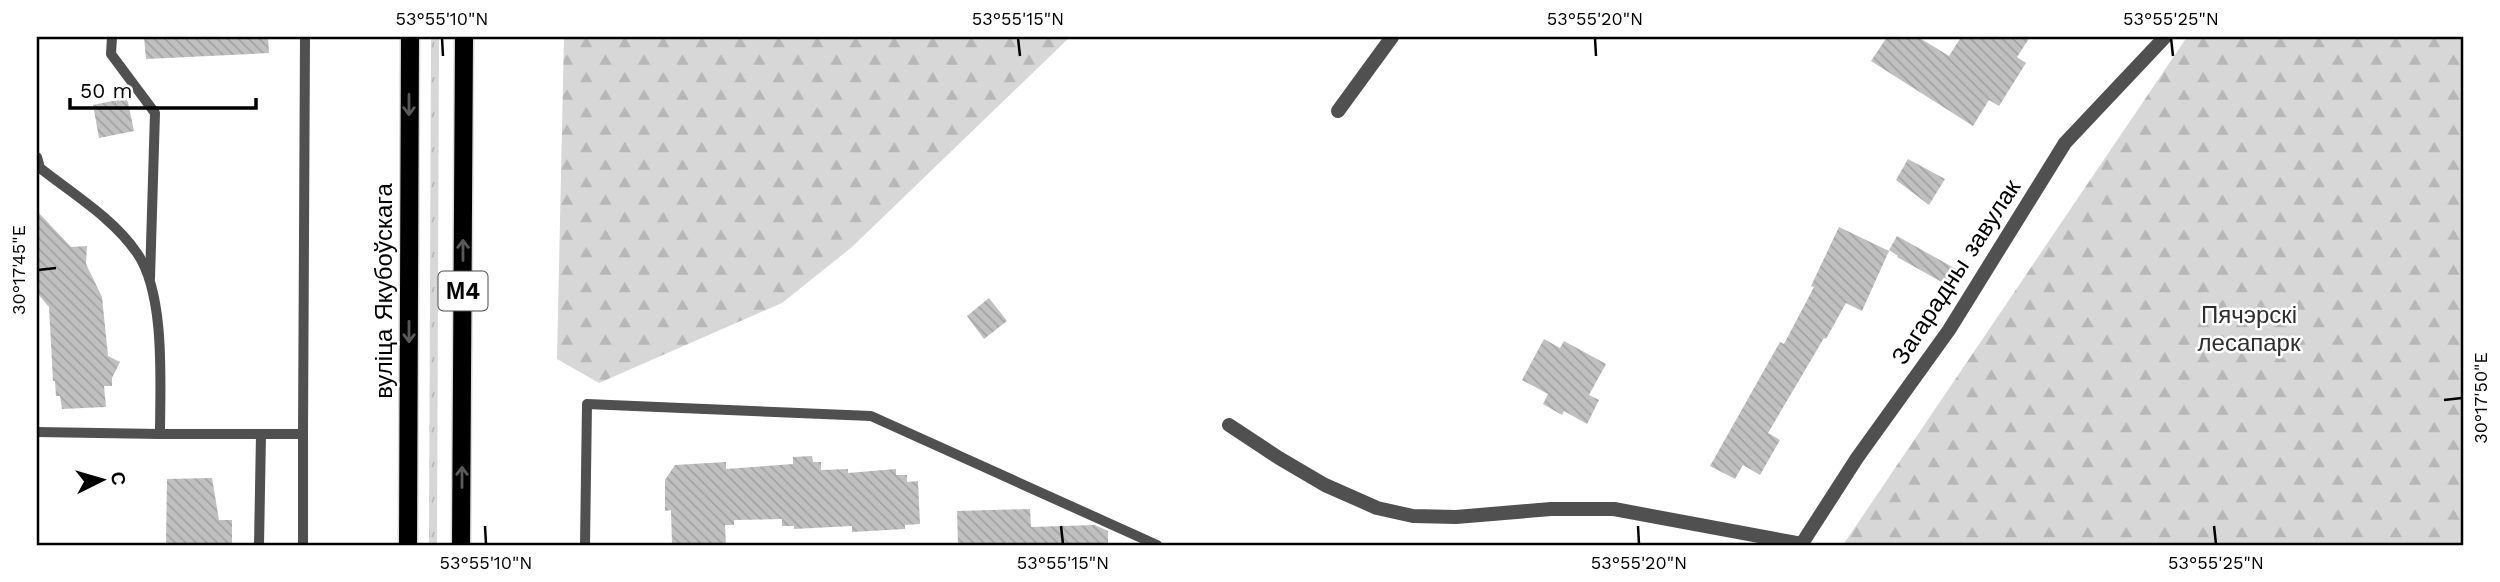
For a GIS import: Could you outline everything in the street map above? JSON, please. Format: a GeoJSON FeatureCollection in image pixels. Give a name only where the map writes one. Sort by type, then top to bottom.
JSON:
{"type":"FeatureCollection","features":[{"type":"Feature","properties":{"kind":"main road","name":"вуліца Якубоўскага"},"geometry":{"type":"LineString","coordinates":[[408,545],[410,37]]}},
{"type":"Feature","properties":{"kind":"main road","name":"М4"},"geometry":{"type":"LineString","coordinates":[[461,545],[464,37]]}},
{"type":"Feature","properties":{"kind":"street"},"geometry":{"type":"LineString","coordinates":[[1338,111],[1392,37]]}},
{"type":"Feature","properties":{"kind":"street","name":"Загарадны завулак"},"geometry":{"type":"LineString","coordinates":[[1802,545],[1857,458],[1949,330],[2065,143],[2165,37]]}},
{"type":"Feature","properties":{"kind":"street"},"geometry":{"type":"LineString","coordinates":[[1229,425],[1325,485],[1377,508],[1413,516],[1456,517],[1551,509],[1614,509],[1802,545]]}},
{"type":"Feature","properties":{"kind":"lane"},"geometry":{"type":"LineString","coordinates":[[112,37],[111,54],[155,113],[150,281],[158,321],[160,434]]}},
{"type":"Feature","properties":{"kind":"lane"},"geometry":{"type":"LineString","coordinates":[[303,545],[305,37]]}},
{"type":"Feature","properties":{"kind":"lane"},"geometry":{"type":"LineString","coordinates":[[37,157],[40,168],[115,227],[138,255],[150,281]]}},
{"type":"Feature","properties":{"kind":"lane"},"geometry":{"type":"LineString","coordinates":[[585,545],[587,404],[871,416],[1157,545]]}},
{"type":"Feature","properties":{"kind":"lane"},"geometry":{"type":"LineString","coordinates":[[37,432],[303,434]]}},
{"type":"Feature","properties":{"kind":"lane"},"geometry":{"type":"LineString","coordinates":[[259,545],[261,434]]}},
{"type":"Feature","properties":{"kind":"green space"},"geometry":{"type":"Polygon","coordinates":[[[431,37],[439,37],[437,545],[429,545],[431,37]]]}},
{"type":"Feature","properties":{"kind":"green space"},"geometry":{"type":"Polygon","coordinates":[[[564,37],[1070,37],[852,247],[782,303],[599,383],[557,359],[564,37]]]}},
{"type":"Feature","properties":{"kind":"green space","name":"Пячэрскі лесапарк"},"geometry":{"type":"Polygon","coordinates":[[[2187,37],[2463,37],[2463,545],[1843,545],[2187,37]]]}},
{"type":"Feature","properties":{"kind":"building"},"geometry":{"type":"Polygon","coordinates":[[[144,37],[268,37],[269,53],[146,59],[144,37]]]}},
{"type":"Feature","properties":{"kind":"building"},"geometry":{"type":"Polygon","coordinates":[[[1887,37],[1918,37],[1949,56],[1961,37],[2030,37],[2017,57],[2026,63],[1999,106],[1989,100],[1973,126],[1871,61],[1887,37]]]}},
{"type":"Feature","properties":{"kind":"building"},"geometry":{"type":"Polygon","coordinates":[[[127,98],[134,131],[99,138],[93,105],[127,98]]]}},
{"type":"Feature","properties":{"kind":"building"},"geometry":{"type":"Polygon","coordinates":[[[1908,159],[1945,179],[1929,205],[1896,180],[1908,159]]]}},
{"type":"Feature","properties":{"kind":"building"},"geometry":{"type":"Polygon","coordinates":[[[37,211],[71,247],[87,246],[86,264],[102,297],[108,356],[120,362],[112,378],[112,386],[104,386],[106,407],[62,409],[60,396],[56,396],[49,307],[37,293],[37,211]]]}},
{"type":"Feature","properties":{"kind":"building"},"geometry":{"type":"Polygon","coordinates":[[[1839,227],[1889,251],[1862,311],[1846,303],[1768,433],[1780,440],[1760,475],[1743,465],[1735,479],[1710,466],[1780,342],[1784,344],[1814,287],[1811,286],[1839,227]]]}},
{"type":"Feature","properties":{"kind":"building"},"geometry":{"type":"Polygon","coordinates":[[[1897,236],[1956,269],[1947,285],[1889,250],[1897,236]]]}},
{"type":"Feature","properties":{"kind":"building"},"geometry":{"type":"Polygon","coordinates":[[[989,298],[1007,321],[984,339],[967,316],[989,298]]]}},
{"type":"Feature","properties":{"kind":"building"},"geometry":{"type":"Polygon","coordinates":[[[1544,339],[1560,348],[1564,341],[1606,364],[1589,395],[1599,400],[1587,424],[1564,411],[1562,415],[1543,404],[1548,394],[1522,380],[1544,339]]]}},
{"type":"Feature","properties":{"kind":"building"},"geometry":{"type":"Polygon","coordinates":[[[812,456],[813,462],[821,462],[821,470],[848,469],[848,473],[896,469],[896,475],[907,475],[907,482],[918,481],[920,524],[905,525],[905,529],[852,532],[852,526],[794,529],[794,526],[782,526],[782,519],[734,520],[734,525],[725,525],[726,545],[672,545],[671,510],[665,511],[665,480],[675,465],[726,462],[726,469],[793,464],[793,457],[812,456]]]}},
{"type":"Feature","properties":{"kind":"building"},"geometry":{"type":"Polygon","coordinates":[[[212,478],[219,520],[232,520],[232,545],[166,545],[167,479],[212,478]]]}},
{"type":"Feature","properties":{"kind":"building"},"geometry":{"type":"Polygon","coordinates":[[[1030,509],[1031,527],[1095,525],[1108,531],[1108,545],[958,545],[957,511],[1030,509]]]}}]}
